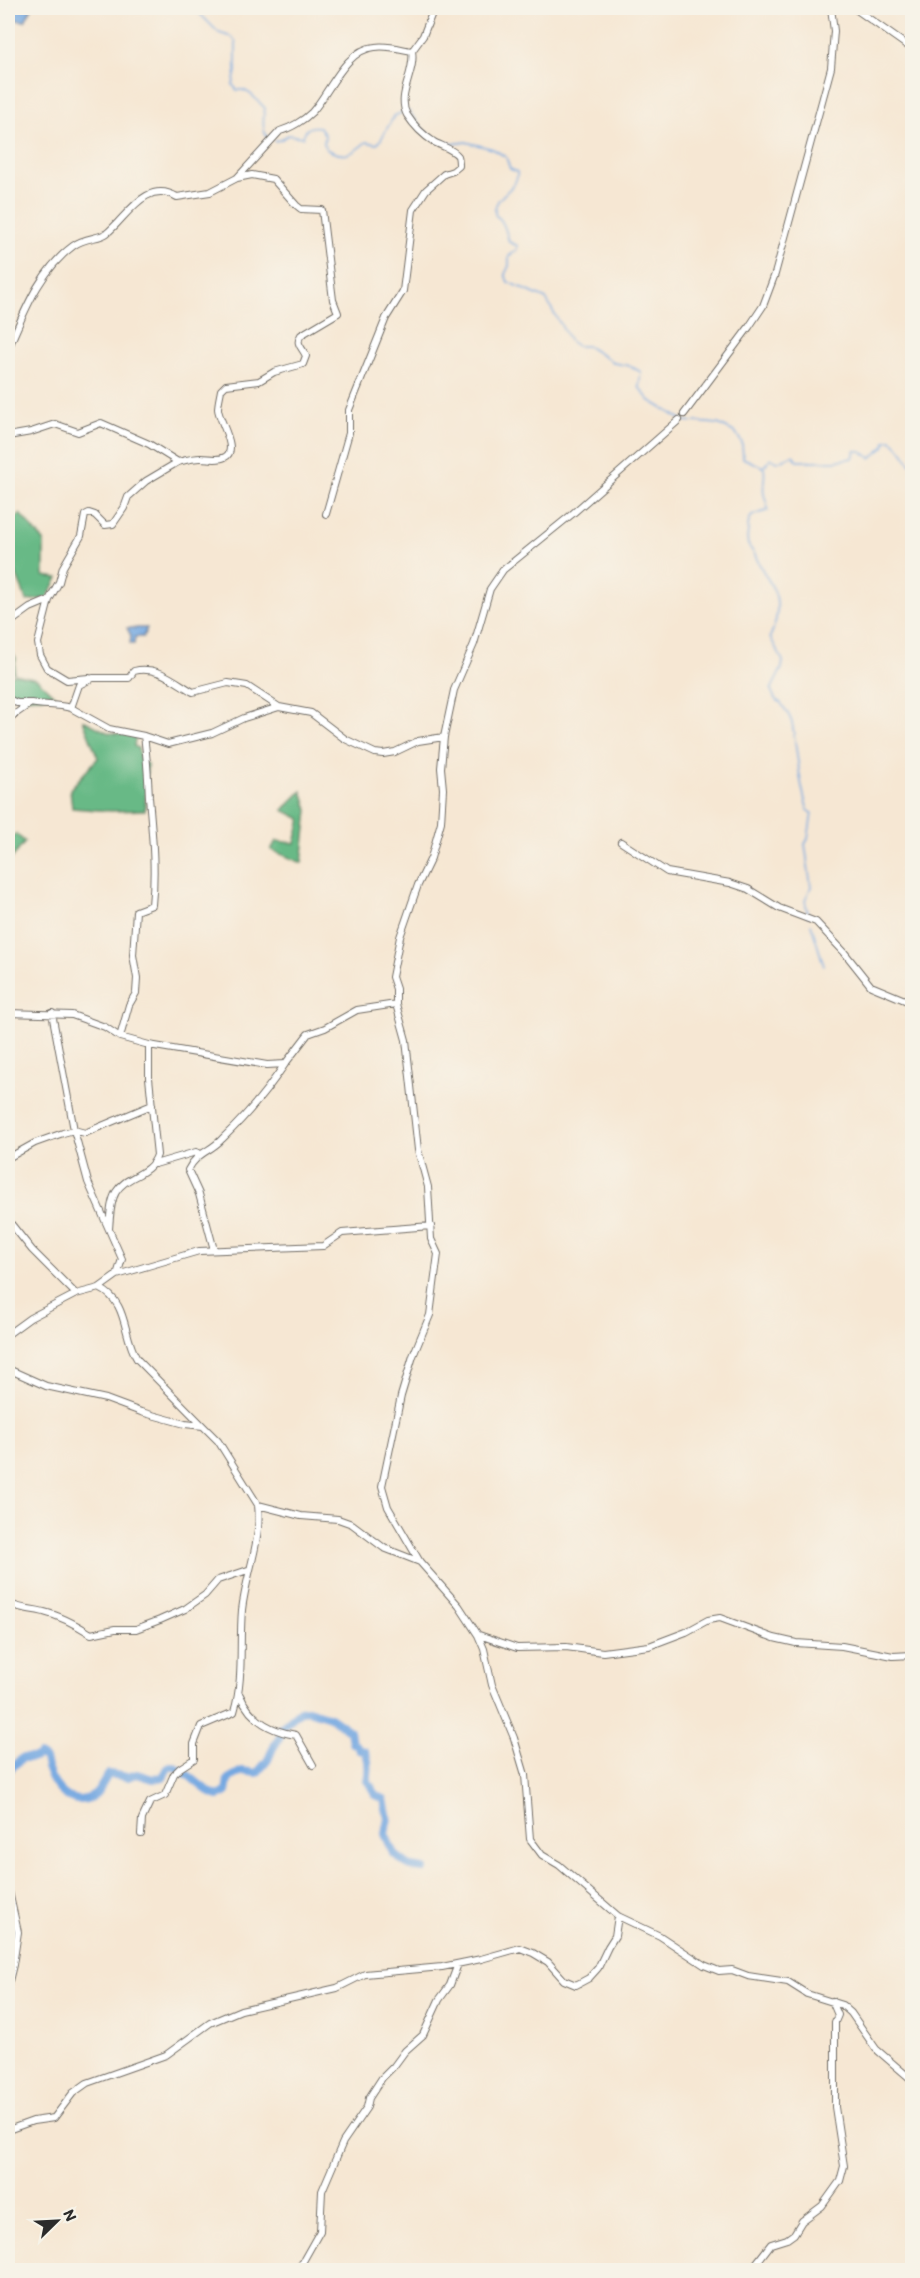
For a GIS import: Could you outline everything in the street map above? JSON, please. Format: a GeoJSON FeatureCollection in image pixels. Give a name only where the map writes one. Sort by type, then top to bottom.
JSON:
{"type":"FeatureCollection","features":[{"type":"Feature","properties":{"kind":"street"},"geometry":{"type":"LineString","coordinates":[[326,514],[349,433],[348,410],[386,318],[404,291],[413,210],[426,189],[444,174],[459,166],[458,158],[453,151],[431,140],[417,129],[403,106],[413,58],[412,51],[423,36],[434,8]]}},
{"type":"Feature","properties":{"kind":"street"},"geometry":{"type":"LineString","coordinates":[[831,8],[834,31],[831,68],[775,274],[763,306],[682,417],[571,515],[503,570],[490,589],[474,644],[454,690],[444,737],[441,768],[443,789],[441,822],[400,937],[392,977],[396,989],[396,1004],[406,1040],[418,1150],[428,1187],[431,1239],[438,1254],[430,1315],[413,1356],[401,1396],[382,1486],[388,1507],[420,1562],[459,1606],[478,1635],[484,1649],[492,1685],[514,1738],[525,1775],[527,1815],[532,1843],[543,1857],[559,1865],[618,1916],[660,1936],[704,1965],[718,1971],[732,1971],[748,1976],[788,1982],[807,1994],[831,2001],[847,2009],[876,2049],[912,2080]]}},
{"type":"Feature","properties":{"kind":"street"},"geometry":{"type":"LineString","coordinates":[[854,8],[912,50]]}},
{"type":"Feature","properties":{"kind":"street"},"geometry":{"type":"LineString","coordinates":[[237,178],[280,131],[289,129],[312,112],[343,66],[356,55],[373,46],[412,51]]}},
{"type":"Feature","properties":{"kind":"street"},"geometry":{"type":"LineString","coordinates":[[8,349],[27,303],[64,252],[82,239],[105,236],[145,195],[169,192],[177,197],[210,192],[237,178],[252,175],[273,179],[296,206],[302,209],[322,210],[333,300],[338,313],[301,335],[298,345],[306,356],[303,364],[274,372],[259,381],[226,385],[221,390],[218,408],[221,424],[229,437],[230,452],[227,456],[178,462],[146,481],[128,497],[124,508],[113,524],[105,525],[95,515],[89,513],[85,515],[81,536],[63,567],[59,582],[49,600],[38,643],[40,655],[47,668],[67,680],[129,678],[134,671],[149,669],[171,678],[193,692],[228,683],[247,686],[279,707],[311,713],[345,739],[375,753],[395,752],[418,741],[444,737]]}},
{"type":"Feature","properties":{"kind":"street"},"geometry":{"type":"LineString","coordinates":[[8,436],[56,424],[78,432],[101,423],[149,444],[178,462]]}},
{"type":"Feature","properties":{"kind":"street"},"geometry":{"type":"LineString","coordinates":[[8,624],[30,608],[49,600]]}},
{"type":"Feature","properties":{"kind":"street"},"geometry":{"type":"LineString","coordinates":[[71,708],[79,685],[93,678]]}},
{"type":"Feature","properties":{"kind":"street"},"geometry":{"type":"LineString","coordinates":[[8,699],[17,703],[58,704],[71,708],[109,729],[144,736],[168,744],[212,733],[244,718],[279,707]]}},
{"type":"Feature","properties":{"kind":"street"},"geometry":{"type":"LineString","coordinates":[[8,719],[31,703]]}},
{"type":"Feature","properties":{"kind":"street"},"geometry":{"type":"LineString","coordinates":[[120,1037],[129,1005],[136,993],[137,978],[133,955],[136,910],[152,905],[155,867],[148,760],[144,736]]}},
{"type":"Feature","properties":{"kind":"street"},"geometry":{"type":"LineString","coordinates":[[621,842],[668,873],[730,883],[779,908],[816,922],[871,986],[912,1004]]}},
{"type":"Feature","properties":{"kind":"street"},"geometry":{"type":"LineString","coordinates":[[214,1250],[199,1194],[189,1170],[194,1159],[220,1142],[260,1100],[308,1034],[325,1028],[357,1010],[396,1004]]}},
{"type":"Feature","properties":{"kind":"street"},"geometry":{"type":"LineString","coordinates":[[8,1013],[72,1015],[105,1027],[120,1037],[149,1045],[267,1065],[285,1064]]}},
{"type":"Feature","properties":{"kind":"street"},"geometry":{"type":"LineString","coordinates":[[52,1013],[74,1130],[88,1182],[122,1259],[117,1275]]}},
{"type":"Feature","properties":{"kind":"street"},"geometry":{"type":"LineString","coordinates":[[149,1045],[149,1078],[158,1155],[154,1164]]}},
{"type":"Feature","properties":{"kind":"street"},"geometry":{"type":"LineString","coordinates":[[8,1158],[35,1143],[74,1130],[84,1133],[152,1105]]}},
{"type":"Feature","properties":{"kind":"street"},"geometry":{"type":"LineString","coordinates":[[109,1230],[110,1211],[116,1192],[126,1181],[139,1176],[154,1164],[196,1152],[201,1154]]}},
{"type":"Feature","properties":{"kind":"street"},"geometry":{"type":"LineString","coordinates":[[8,1220],[32,1250],[76,1294]]}},
{"type":"Feature","properties":{"kind":"street"},"geometry":{"type":"LineString","coordinates":[[8,1334],[30,1318],[76,1294],[99,1288],[117,1275],[199,1251],[323,1246],[342,1233],[431,1226]]}},
{"type":"Feature","properties":{"kind":"street"},"geometry":{"type":"LineString","coordinates":[[99,1288],[114,1297],[118,1304],[132,1351],[137,1359],[218,1441],[258,1505],[260,1522],[256,1550],[248,1570],[242,1614],[239,1694],[234,1712],[201,1726],[194,1744],[194,1759],[174,1774],[165,1795],[150,1802],[142,1820],[141,1834]]}},
{"type":"Feature","properties":{"kind":"street"},"geometry":{"type":"LineString","coordinates":[[8,1370],[46,1386],[106,1398],[141,1412],[185,1424],[203,1426]]}},
{"type":"Feature","properties":{"kind":"street"},"geometry":{"type":"LineString","coordinates":[[258,1505],[301,1516],[338,1519],[359,1529],[384,1548],[420,1562]]}},
{"type":"Feature","properties":{"kind":"street"},"geometry":{"type":"LineString","coordinates":[[8,1603],[22,1610],[42,1611],[55,1615],[92,1634],[115,1629],[136,1629],[185,1609],[205,1595],[219,1580],[248,1570]]}},
{"type":"Feature","properties":{"kind":"street"},"geometry":{"type":"LineString","coordinates":[[8,1616],[10,1641],[8,1664]]}},
{"type":"Feature","properties":{"kind":"street"},"geometry":{"type":"LineString","coordinates":[[478,1635],[517,1648],[566,1647],[603,1652],[649,1646],[686,1632],[708,1620],[720,1618],[774,1638],[842,1646],[893,1656],[912,1655]]}},
{"type":"Feature","properties":{"kind":"street"},"geometry":{"type":"LineString","coordinates":[[239,1694],[243,1704],[253,1716],[270,1729],[296,1735],[313,1765]]}},
{"type":"Feature","properties":{"kind":"street"},"geometry":{"type":"LineString","coordinates":[[8,1887],[18,1932],[10,1960],[8,1984]]}},
{"type":"Feature","properties":{"kind":"street"},"geometry":{"type":"LineString","coordinates":[[8,2130],[33,2121],[54,2118],[73,2093],[87,2083],[166,2055],[210,2023],[241,2010],[337,1988],[365,1974],[458,1964],[520,1948],[548,1962],[564,1980],[576,1985],[589,1978],[598,1968],[615,1936],[618,1916]]}},
{"type":"Feature","properties":{"kind":"street"},"geometry":{"type":"LineString","coordinates":[[298,2271],[320,2231],[322,2191],[343,2142],[367,2107],[369,2098],[381,2078],[423,2035],[439,2000],[450,1985],[458,1964]]}},
{"type":"Feature","properties":{"kind":"street"},"geometry":{"type":"LineString","coordinates":[[751,2271],[771,2244],[794,2234],[802,2221],[822,2206],[840,2181],[844,2166],[834,2086],[835,2022],[838,2015],[831,2001]]}},
{"type":"Feature","properties":{"kind":"green space"},"geometry":{"type":"Polygon","coordinates":[[[20,514],[44,541],[44,576],[58,578],[47,598],[27,601],[14,569],[8,567],[8,525],[20,514]]]}},
{"type":"Feature","properties":{"kind":"green space"},"geometry":{"type":"Polygon","coordinates":[[[8,647],[16,658],[14,672],[8,673],[8,647]]]}},
{"type":"Feature","properties":{"kind":"green space"},"geometry":{"type":"Polygon","coordinates":[[[15,674],[37,679],[55,696],[21,698],[8,690],[8,677],[15,674]]]}},
{"type":"Feature","properties":{"kind":"green space"},"geometry":{"type":"Polygon","coordinates":[[[83,720],[109,733],[136,735],[134,746],[138,748],[140,760],[147,764],[145,810],[111,811],[72,808],[70,789],[98,758],[83,720]]]}},
{"type":"Feature","properties":{"kind":"green space"},"geometry":{"type":"Polygon","coordinates":[[[302,791],[308,810],[302,863],[271,850],[276,841],[295,843],[301,819],[283,810],[302,791]]]}},
{"type":"Feature","properties":{"kind":"green space"},"geometry":{"type":"Polygon","coordinates":[[[16,834],[25,842],[8,863],[8,837],[16,834]]]}},
{"type":"Feature","properties":{"kind":"water"},"geometry":{"type":"Polygon","coordinates":[[[8,8],[32,8],[25,21],[8,19],[8,8]]]}},
{"type":"Feature","properties":{"kind":"water"},"geometry":{"type":"Polygon","coordinates":[[[127,628],[147,628],[143,637],[135,637],[134,644],[130,644],[131,636],[127,628]]]}},
{"type":"Feature","properties":{"kind":"waterway"},"geometry":{"type":"LineString","coordinates":[[194,8],[219,33],[232,37],[236,42],[236,71],[233,85],[237,90],[249,93],[265,108],[264,129],[269,139]]}},
{"type":"Feature","properties":{"kind":"waterway"},"geometry":{"type":"LineString","coordinates":[[409,111],[425,132],[438,140],[452,144],[466,142],[493,149],[506,157],[510,169],[517,172],[517,178],[498,201],[495,212],[506,230],[509,242],[518,246],[516,251],[509,256],[509,266],[505,274],[508,282],[546,299],[570,341],[577,346],[587,346],[614,363],[630,366],[641,372],[639,387],[649,400],[684,421],[718,424],[736,433],[742,443],[743,458],[763,467],[770,458],[777,462],[793,455],[798,461],[834,461],[853,458],[855,451],[861,451],[871,458],[884,447],[886,441],[891,440],[912,465]]}},
{"type":"Feature","properties":{"kind":"waterway"},"geometry":{"type":"LineString","coordinates":[[274,141],[288,135],[303,137],[309,128],[320,127],[325,135],[326,149],[338,154],[348,154],[366,142],[377,144],[394,116],[403,112]]}},
{"type":"Feature","properties":{"kind":"waterway"},"geometry":{"type":"LineString","coordinates":[[764,468],[764,496],[768,510],[751,517],[748,524],[747,542],[776,596],[776,617],[770,637],[783,661],[771,690],[791,720],[802,789],[808,810],[812,813],[808,839],[805,844],[811,887],[805,900],[808,916]]}},
{"type":"Feature","properties":{"kind":"waterway"},"geometry":{"type":"LineString","coordinates":[[811,924],[824,966]]}},
{"type":"Feature","properties":{"kind":"waterway"},"geometry":{"type":"LineString","coordinates":[[8,1771],[22,1758],[34,1758],[40,1755],[45,1759],[50,1776],[60,1791],[67,1796],[84,1800],[95,1794],[109,1774],[128,1777],[137,1774],[153,1779],[163,1777],[168,1768],[173,1767],[185,1773],[206,1790],[219,1796],[226,1792],[228,1779],[242,1771],[257,1773],[268,1760],[280,1737],[282,1727],[300,1711],[308,1710],[330,1717],[350,1731],[352,1743],[359,1750],[365,1751],[369,1766],[367,1781],[372,1786],[375,1795],[384,1799],[388,1819],[385,1834],[394,1854],[411,1867],[424,1869]]}}]}
